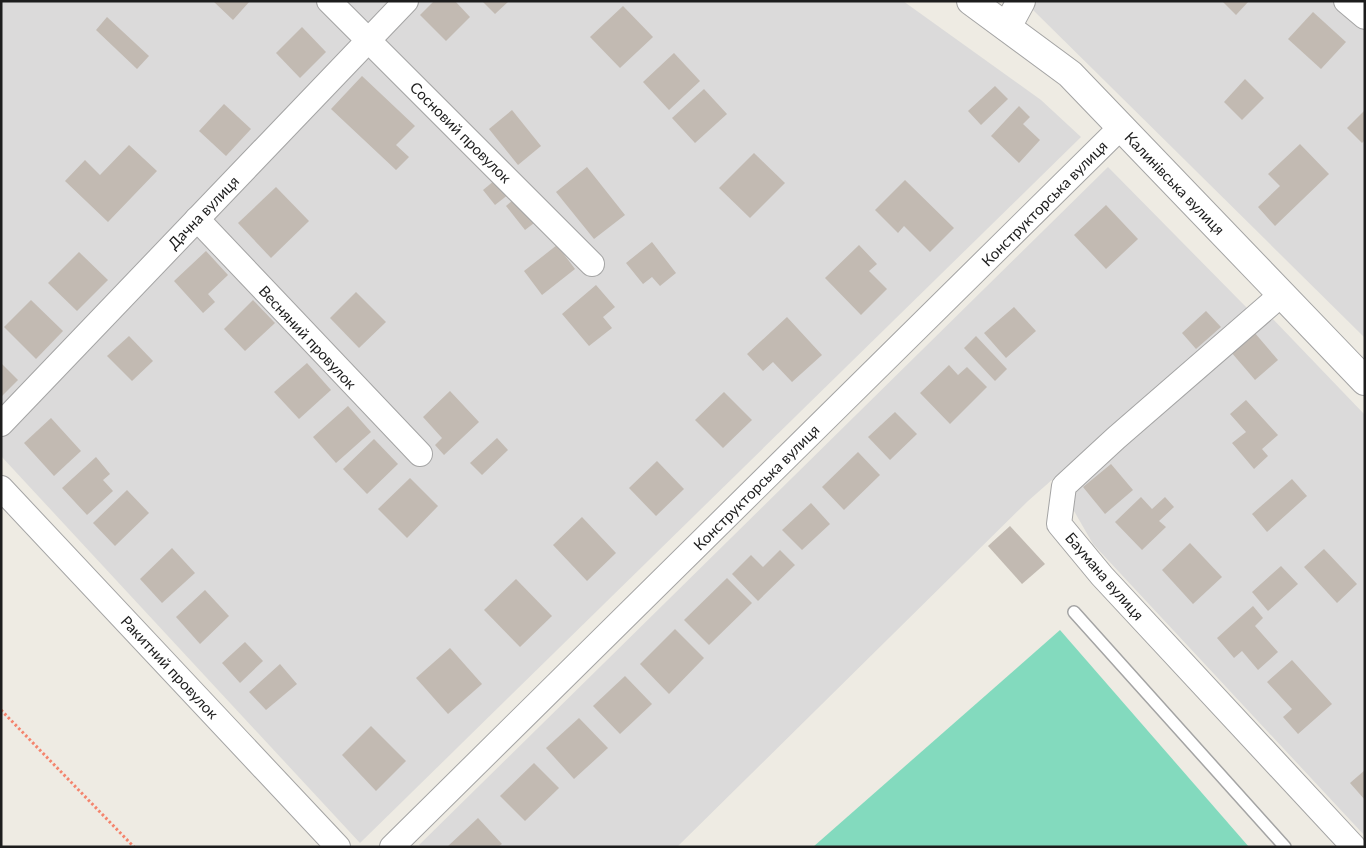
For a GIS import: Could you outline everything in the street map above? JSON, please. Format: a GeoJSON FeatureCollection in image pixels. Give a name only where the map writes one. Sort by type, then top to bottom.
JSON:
{"type":"FeatureCollection","features":[{"type":"Feature","properties":{"kind":"street","name":"Сосновий провулок"},"geometry":{"type":"LineString","coordinates":[[329,1],[592,264]]}},
{"type":"Feature","properties":{"kind":"street","name":"Дачна вулиця"},"geometry":{"type":"LineString","coordinates":[[1,424],[406,1]]}},
{"type":"Feature","properties":{"kind":"street","name":"Калинівська вулиця"},"geometry":{"type":"LineString","coordinates":[[971,1],[1070,74],[1282,294],[1362,374]]}},
{"type":"Feature","properties":{"kind":"street"},"geometry":{"type":"LineString","coordinates":[[1007,27],[1021,1]]}},
{"type":"Feature","properties":{"kind":"street"},"geometry":{"type":"LineString","coordinates":[[1346,1],[1365,17]]}},
{"type":"Feature","properties":{"kind":"street","name":"Конструкторська вулиця"},"geometry":{"type":"LineString","coordinates":[[392,847],[1121,127]]}},
{"type":"Feature","properties":{"kind":"street","name":"Весняний провулок"},"geometry":{"type":"LineString","coordinates":[[197,219],[420,454]]}},
{"type":"Feature","properties":{"kind":"street","name":"Баумана вулиця"},"geometry":{"type":"LineString","coordinates":[[1282,294],[1116,438],[1064,486],[1059,524],[1102,576],[1354,847]]}},
{"type":"Feature","properties":{"kind":"street","name":"Ракитний провулок"},"geometry":{"type":"LineString","coordinates":[[1,488],[338,847]]}},
{"type":"Feature","properties":{"kind":"lane"},"geometry":{"type":"LineString","coordinates":[[1074,612],[1285,847]]}},
{"type":"Feature","properties":{"kind":"path"},"geometry":{"type":"LineString","coordinates":[[1,710],[134,847]]}},
{"type":"Feature","properties":{"kind":"shaded area"},"geometry":{"type":"Polygon","coordinates":[[[1,1],[903,1],[1041,100],[1081,137],[360,843],[1,456],[1,1]]]}},
{"type":"Feature","properties":{"kind":"shaded area"},"geometry":{"type":"Polygon","coordinates":[[[1034,1],[1365,1],[1365,338],[1031,8],[1034,1]]]}},
{"type":"Feature","properties":{"kind":"shaded area"},"geometry":{"type":"Polygon","coordinates":[[[1108,167],[1247,308],[1028,501],[677,847],[421,847],[419,845],[1108,167]]]}},
{"type":"Feature","properties":{"kind":"shaded area"},"geometry":{"type":"Polygon","coordinates":[[[1267,313],[1365,415],[1365,836],[1093,544],[1070,504],[1075,482],[1267,313]]]}},
{"type":"Feature","properties":{"kind":"green space"},"geometry":{"type":"Polygon","coordinates":[[[1060,630],[1249,847],[813,847],[1060,630]]]}},
{"type":"Feature","properties":{"kind":"building"},"geometry":{"type":"Polygon","coordinates":[[[213,1],[250,1],[233,20],[213,1]]]}},
{"type":"Feature","properties":{"kind":"building"},"geometry":{"type":"Polygon","coordinates":[[[434,1],[455,1],[470,17],[446,41],[420,15],[434,1]]]}},
{"type":"Feature","properties":{"kind":"building"},"geometry":{"type":"Polygon","coordinates":[[[482,1],[509,1],[495,14],[482,1]]]}},
{"type":"Feature","properties":{"kind":"building"},"geometry":{"type":"Polygon","coordinates":[[[1222,1],[1249,1],[1236,15],[1222,1]]]}},
{"type":"Feature","properties":{"kind":"building"},"geometry":{"type":"Polygon","coordinates":[[[623,6],[653,37],[620,68],[590,37],[623,6]]]}},
{"type":"Feature","properties":{"kind":"building"},"geometry":{"type":"Polygon","coordinates":[[[1313,12],[1346,42],[1321,69],[1288,39],[1313,12]]]}},
{"type":"Feature","properties":{"kind":"building"},"geometry":{"type":"Polygon","coordinates":[[[107,17],[149,56],[137,69],[96,30],[107,17]]]}},
{"type":"Feature","properties":{"kind":"building"},"geometry":{"type":"Polygon","coordinates":[[[302,27],[326,52],[300,78],[276,53],[302,27]]]}},
{"type":"Feature","properties":{"kind":"building"},"geometry":{"type":"Polygon","coordinates":[[[674,53],[700,81],[669,110],[643,82],[674,53]]]}},
{"type":"Feature","properties":{"kind":"building"},"geometry":{"type":"Polygon","coordinates":[[[362,76],[415,126],[396,145],[409,157],[396,170],[331,109],[362,76]]]}},
{"type":"Feature","properties":{"kind":"building"},"geometry":{"type":"Polygon","coordinates":[[[1245,79],[1264,98],[1242,120],[1224,102],[1245,79]]]}},
{"type":"Feature","properties":{"kind":"building"},"geometry":{"type":"Polygon","coordinates":[[[995,86],[1008,99],[981,125],[968,111],[995,86]]]}},
{"type":"Feature","properties":{"kind":"building"},"geometry":{"type":"Polygon","coordinates":[[[704,89],[727,114],[695,143],[672,118],[704,89]]]}},
{"type":"Feature","properties":{"kind":"building"},"geometry":{"type":"Polygon","coordinates":[[[224,104],[251,129],[226,156],[199,131],[224,104]]]}},
{"type":"Feature","properties":{"kind":"building"},"geometry":{"type":"Polygon","coordinates":[[[1019,106],[1030,117],[1023,124],[1040,140],[1019,163],[991,136],[1019,106]]]}},
{"type":"Feature","properties":{"kind":"building"},"geometry":{"type":"Polygon","coordinates":[[[512,110],[541,146],[518,165],[489,129],[512,110]]]}},
{"type":"Feature","properties":{"kind":"building"},"geometry":{"type":"Polygon","coordinates":[[[1365,110],[1365,140],[1362,143],[1347,128],[1365,110]]]}},
{"type":"Feature","properties":{"kind":"building"},"geometry":{"type":"Polygon","coordinates":[[[1300,144],[1329,174],[1275,226],[1258,207],[1280,186],[1268,174],[1300,144]]]}},
{"type":"Feature","properties":{"kind":"building"},"geometry":{"type":"Polygon","coordinates":[[[129,145],[157,171],[108,222],[65,181],[85,160],[100,175],[129,145]]]}},
{"type":"Feature","properties":{"kind":"building"},"geometry":{"type":"Polygon","coordinates":[[[754,153],[785,183],[750,218],[719,188],[754,153]]]}},
{"type":"Feature","properties":{"kind":"building"},"geometry":{"type":"Polygon","coordinates":[[[587,167],[625,215],[594,239],[556,192],[587,167]]]}},
{"type":"Feature","properties":{"kind":"building"},"geometry":{"type":"Polygon","coordinates":[[[500,176],[513,191],[495,205],[483,190],[500,176]]]}},
{"type":"Feature","properties":{"kind":"building"},"geometry":{"type":"Polygon","coordinates":[[[905,180],[954,228],[930,252],[904,226],[898,233],[875,210],[905,180]]]}},
{"type":"Feature","properties":{"kind":"building"},"geometry":{"type":"Polygon","coordinates":[[[276,187],[309,221],[271,258],[238,223],[276,187]]]}},
{"type":"Feature","properties":{"kind":"building"},"geometry":{"type":"Polygon","coordinates":[[[519,195],[538,220],[525,230],[506,206],[519,195]]]}},
{"type":"Feature","properties":{"kind":"building"},"geometry":{"type":"Polygon","coordinates":[[[1106,205],[1138,239],[1106,269],[1074,235],[1106,205]]]}},
{"type":"Feature","properties":{"kind":"building"},"geometry":{"type":"Polygon","coordinates":[[[652,242],[676,273],[660,286],[652,277],[643,284],[626,263],[652,242]]]}},
{"type":"Feature","properties":{"kind":"building"},"geometry":{"type":"Polygon","coordinates":[[[557,245],[575,269],[542,295],[524,271],[557,245]]]}},
{"type":"Feature","properties":{"kind":"building"},"geometry":{"type":"Polygon","coordinates":[[[859,245],[877,264],[869,271],[887,289],[861,315],[825,278],[859,245]]]}},
{"type":"Feature","properties":{"kind":"building"},"geometry":{"type":"Polygon","coordinates":[[[206,251],[228,275],[208,294],[215,302],[203,313],[174,281],[206,251]]]}},
{"type":"Feature","properties":{"kind":"building"},"geometry":{"type":"Polygon","coordinates":[[[79,252],[108,280],[77,311],[48,283],[79,252]]]}},
{"type":"Feature","properties":{"kind":"building"},"geometry":{"type":"Polygon","coordinates":[[[596,285],[615,307],[603,317],[612,328],[589,346],[562,314],[596,285]]]}},
{"type":"Feature","properties":{"kind":"building"},"geometry":{"type":"Polygon","coordinates":[[[356,292],[386,322],[359,348],[330,318],[356,292]]]}},
{"type":"Feature","properties":{"kind":"building"},"geometry":{"type":"Polygon","coordinates":[[[31,300],[63,331],[36,359],[4,327],[31,300]]]}},
{"type":"Feature","properties":{"kind":"building"},"geometry":{"type":"Polygon","coordinates":[[[253,300],[275,323],[245,351],[224,329],[253,300]]]}},
{"type":"Feature","properties":{"kind":"building"},"geometry":{"type":"Polygon","coordinates":[[[1014,307],[1036,331],[1006,358],[984,333],[1014,307]]]}},
{"type":"Feature","properties":{"kind":"building"},"geometry":{"type":"Polygon","coordinates":[[[1206,311],[1221,327],[1196,349],[1182,333],[1206,311]]]}},
{"type":"Feature","properties":{"kind":"building"},"geometry":{"type":"Polygon","coordinates":[[[787,317],[822,355],[792,382],[773,362],[763,371],[747,354],[787,317]]]}},
{"type":"Feature","properties":{"kind":"building"},"geometry":{"type":"Polygon","coordinates":[[[1254,332],[1278,360],[1255,380],[1231,352],[1254,332]]]}},
{"type":"Feature","properties":{"kind":"building"},"geometry":{"type":"Polygon","coordinates":[[[129,336],[153,361],[132,381],[107,356],[129,336]]]}},
{"type":"Feature","properties":{"kind":"building"},"geometry":{"type":"Polygon","coordinates":[[[976,336],[1007,369],[995,381],[964,348],[976,336]]]}},
{"type":"Feature","properties":{"kind":"building"},"geometry":{"type":"Polygon","coordinates":[[[1,363],[18,380],[1,397],[1,363]]]}},
{"type":"Feature","properties":{"kind":"building"},"geometry":{"type":"Polygon","coordinates":[[[307,363],[331,390],[299,419],[274,392],[307,363]]]}},
{"type":"Feature","properties":{"kind":"building"},"geometry":{"type":"Polygon","coordinates":[[[949,365],[958,375],[967,367],[987,387],[950,424],[920,393],[949,365]]]}},
{"type":"Feature","properties":{"kind":"building"},"geometry":{"type":"Polygon","coordinates":[[[450,391],[479,422],[444,455],[435,445],[442,438],[423,417],[450,391]]]}},
{"type":"Feature","properties":{"kind":"building"},"geometry":{"type":"Polygon","coordinates":[[[724,392],[752,420],[723,448],[695,420],[724,392]]]}},
{"type":"Feature","properties":{"kind":"building"},"geometry":{"type":"Polygon","coordinates":[[[1246,400],[1278,435],[1262,449],[1268,456],[1254,469],[1232,443],[1246,432],[1230,414],[1246,400]]]}},
{"type":"Feature","properties":{"kind":"building"},"geometry":{"type":"Polygon","coordinates":[[[348,406],[371,432],[336,463],[313,437],[348,406]]]}},
{"type":"Feature","properties":{"kind":"building"},"geometry":{"type":"Polygon","coordinates":[[[895,412],[917,434],[890,460],[868,437],[895,412]]]}},
{"type":"Feature","properties":{"kind":"building"},"geometry":{"type":"Polygon","coordinates":[[[51,418],[81,451],[54,476],[24,443],[51,418]]]}},
{"type":"Feature","properties":{"kind":"building"},"geometry":{"type":"Polygon","coordinates":[[[497,438],[508,450],[482,475],[470,463],[497,438]]]}},
{"type":"Feature","properties":{"kind":"building"},"geometry":{"type":"Polygon","coordinates":[[[374,439],[398,464],[367,494],[343,469],[374,439]]]}},
{"type":"Feature","properties":{"kind":"building"},"geometry":{"type":"Polygon","coordinates":[[[858,452],[880,475],[844,510],[822,487],[858,452]]]}},
{"type":"Feature","properties":{"kind":"building"},"geometry":{"type":"Polygon","coordinates":[[[96,457],[110,474],[103,480],[113,491],[87,515],[62,488],[96,457]]]}},
{"type":"Feature","properties":{"kind":"building"},"geometry":{"type":"Polygon","coordinates":[[[657,461],[684,489],[656,516],[629,488],[657,461]]]}},
{"type":"Feature","properties":{"kind":"building"},"geometry":{"type":"Polygon","coordinates":[[[1111,464],[1133,490],[1105,514],[1083,487],[1111,464]]]}},
{"type":"Feature","properties":{"kind":"building"},"geometry":{"type":"Polygon","coordinates":[[[410,478],[438,506],[407,538],[378,509],[410,478]]]}},
{"type":"Feature","properties":{"kind":"building"},"geometry":{"type":"Polygon","coordinates":[[[1292,479],[1307,496],[1267,532],[1252,514],[1292,479]]]}},
{"type":"Feature","properties":{"kind":"building"},"geometry":{"type":"Polygon","coordinates":[[[127,490],[149,513],[115,546],[93,523],[127,490]]]}},
{"type":"Feature","properties":{"kind":"building"},"geometry":{"type":"Polygon","coordinates":[[[1141,497],[1152,509],[1165,497],[1174,507],[1159,521],[1166,527],[1142,550],[1115,522],[1141,497]]]}},
{"type":"Feature","properties":{"kind":"building"},"geometry":{"type":"Polygon","coordinates":[[[811,503],[830,524],[802,550],[782,530],[811,503]]]}},
{"type":"Feature","properties":{"kind":"building"},"geometry":{"type":"Polygon","coordinates":[[[582,517],[616,553],[587,581],[553,545],[582,517]]]}},
{"type":"Feature","properties":{"kind":"building"},"geometry":{"type":"Polygon","coordinates":[[[1010,526],[1045,564],[1022,584],[988,546],[1010,526]]]}},
{"type":"Feature","properties":{"kind":"building"},"geometry":{"type":"Polygon","coordinates":[[[1190,543],[1222,577],[1193,604],[1162,570],[1190,543]]]}},
{"type":"Feature","properties":{"kind":"building"},"geometry":{"type":"Polygon","coordinates":[[[172,548],[195,573],[162,603],[140,579],[172,548]]]}},
{"type":"Feature","properties":{"kind":"building"},"geometry":{"type":"Polygon","coordinates":[[[1324,549],[1357,584],[1337,603],[1304,567],[1324,549]]]}},
{"type":"Feature","properties":{"kind":"building"},"geometry":{"type":"Polygon","coordinates":[[[780,550],[795,565],[758,601],[732,574],[751,555],[763,567],[780,550]]]}},
{"type":"Feature","properties":{"kind":"building"},"geometry":{"type":"Polygon","coordinates":[[[1281,566],[1298,584],[1268,611],[1252,592],[1281,566]]]}},
{"type":"Feature","properties":{"kind":"building"},"geometry":{"type":"Polygon","coordinates":[[[727,578],[752,603],[709,645],[684,620],[727,578]]]}},
{"type":"Feature","properties":{"kind":"building"},"geometry":{"type":"Polygon","coordinates":[[[516,579],[552,616],[520,647],[484,610],[516,579]]]}},
{"type":"Feature","properties":{"kind":"building"},"geometry":{"type":"Polygon","coordinates":[[[205,590],[229,616],[200,644],[176,617],[205,590]]]}},
{"type":"Feature","properties":{"kind":"building"},"geometry":{"type":"Polygon","coordinates":[[[1253,606],[1263,618],[1255,626],[1278,652],[1258,670],[1242,651],[1234,658],[1217,638],[1253,606]]]}},
{"type":"Feature","properties":{"kind":"building"},"geometry":{"type":"Polygon","coordinates":[[[675,629],[704,658],[669,694],[640,664],[675,629]]]}},
{"type":"Feature","properties":{"kind":"building"},"geometry":{"type":"Polygon","coordinates":[[[245,642],[263,661],[240,683],[222,663],[245,642]]]}},
{"type":"Feature","properties":{"kind":"building"},"geometry":{"type":"Polygon","coordinates":[[[450,648],[482,684],[448,714],[416,678],[450,648]]]}},
{"type":"Feature","properties":{"kind":"building"},"geometry":{"type":"Polygon","coordinates":[[[1292,660],[1332,704],[1298,734],[1283,717],[1292,709],[1267,682],[1292,660]]]}},
{"type":"Feature","properties":{"kind":"building"},"geometry":{"type":"Polygon","coordinates":[[[280,664],[297,684],[266,710],[249,692],[280,664]]]}},
{"type":"Feature","properties":{"kind":"building"},"geometry":{"type":"Polygon","coordinates":[[[625,676],[652,704],[620,734],[593,706],[625,676]]]}},
{"type":"Feature","properties":{"kind":"building"},"geometry":{"type":"Polygon","coordinates":[[[579,718],[608,748],[574,779],[546,748],[579,718]]]}},
{"type":"Feature","properties":{"kind":"building"},"geometry":{"type":"Polygon","coordinates":[[[371,726],[406,761],[376,791],[342,755],[371,726]]]}},
{"type":"Feature","properties":{"kind":"building"},"geometry":{"type":"Polygon","coordinates":[[[534,763],[559,788],[525,821],[500,796],[534,763]]]}},
{"type":"Feature","properties":{"kind":"building"},"geometry":{"type":"Polygon","coordinates":[[[1365,770],[1365,800],[1350,783],[1365,770]]]}},
{"type":"Feature","properties":{"kind":"building"},"geometry":{"type":"Polygon","coordinates":[[[478,818],[502,844],[498,847],[447,847],[478,818]]]}}]}
